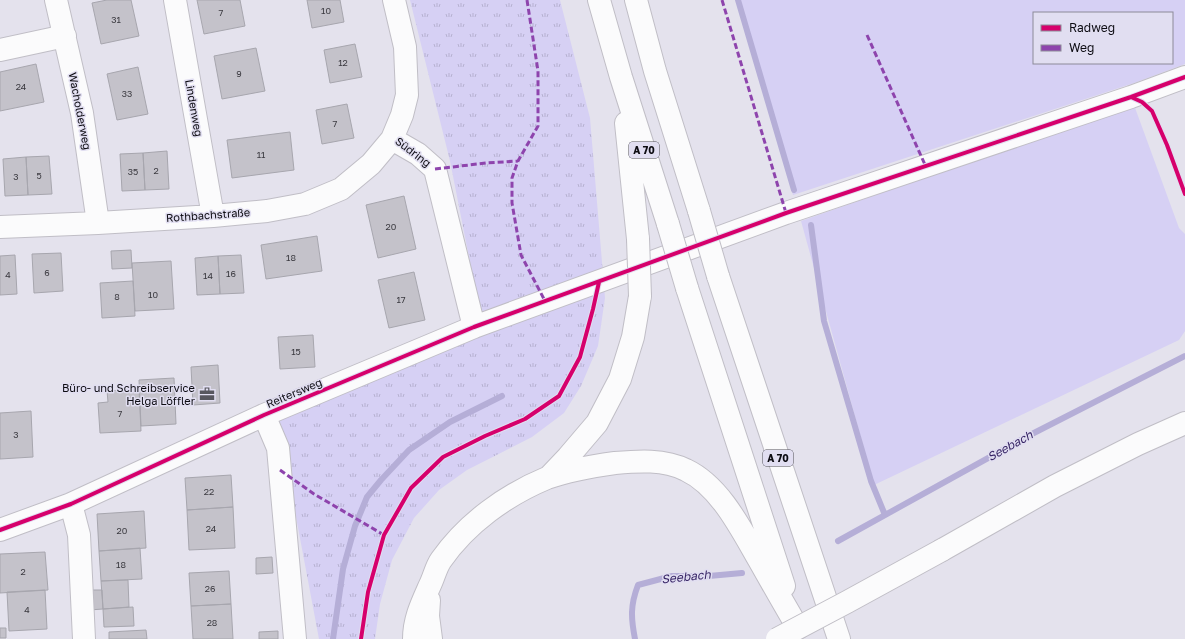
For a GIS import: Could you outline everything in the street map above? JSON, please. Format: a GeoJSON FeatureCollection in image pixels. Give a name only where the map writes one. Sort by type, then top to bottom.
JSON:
{"type":"FeatureCollection","features":[{"type":"Feature","properties":{"kind":"main road","name":"Wacholderweg"},"geometry":{"type":"LineString","coordinates":[[56,0],[82,114],[98,223]]}},
{"type":"Feature","properties":{"kind":"main road","name":"Lindenweg"},"geometry":{"type":"LineString","coordinates":[[175,0],[214,216]]}},
{"type":"Feature","properties":{"kind":"main road","name":"Südring"},"geometry":{"type":"LineString","coordinates":[[394,0],[405,47],[407,95],[402,115],[392,139],[418,154],[435,169],[474,327]]}},
{"type":"Feature","properties":{"kind":"main road","name":"A 70"},"geometry":{"type":"LineString","coordinates":[[599,0],[621,77],[687,288],[800,634]]}},
{"type":"Feature","properties":{"kind":"main road","name":"A 70"},"geometry":{"type":"LineString","coordinates":[[636,0],[655,71],[718,276],[839,639]]}},
{"type":"Feature","properties":{"kind":"main road"},"geometry":{"type":"LineString","coordinates":[[0,50],[65,36]]}},
{"type":"Feature","properties":{"kind":"main road"},"geometry":{"type":"LineString","coordinates":[[548,478],[568,458],[597,423],[620,379],[633,337],[640,296],[638,239],[621,77]]}},
{"type":"Feature","properties":{"kind":"main road","name":"Reitersweg"},"geometry":{"type":"LineString","coordinates":[[0,530],[71,504],[264,415],[474,327],[786,213],[1116,102],[1185,77]]}},
{"type":"Feature","properties":{"kind":"main road","name":"Rothbachstraße"},"geometry":{"type":"LineString","coordinates":[[0,227],[214,216],[267,211],[305,204],[341,189],[371,164],[392,139]]}},
{"type":"Feature","properties":{"kind":"main road","name":"Reitersweg"},"geometry":{"type":"LineString","coordinates":[[264,415],[278,448],[295,639]]}},
{"type":"Feature","properties":{"kind":"main road"},"geometry":{"type":"LineString","coordinates":[[777,639],[942,550],[1055,486],[1138,444],[1185,423]]}},
{"type":"Feature","properties":{"kind":"main road"},"geometry":{"type":"LineString","coordinates":[[414,639],[414,628],[419,608],[440,561],[459,538],[486,513],[514,494],[548,478],[579,469],[639,461],[665,463],[686,470],[709,486],[725,504],[800,634]]}},
{"type":"Feature","properties":{"kind":"main road"},"geometry":{"type":"LineString","coordinates":[[71,504],[79,535],[84,639]]}},
{"type":"Feature","properties":{"kind":"main road"},"geometry":{"type":"LineString","coordinates":[[431,583],[428,616],[431,639]]}},
{"type":"Feature","properties":{"kind":"green space"},"geometry":{"type":"Polygon","coordinates":[[[410,0],[560,0],[590,118],[605,298],[598,346],[581,386],[564,413],[532,437],[467,470],[439,490],[414,518],[392,560],[380,604],[375,639],[319,639],[276,411],[483,328],[450,161],[410,0]]]}},
{"type":"Feature","properties":{"kind":"green space"},"geometry":{"type":"Polygon","coordinates":[[[738,0],[1185,0],[1185,64],[1134,83],[793,195],[736,1],[738,0]]]}},
{"type":"Feature","properties":{"kind":"green space"},"geometry":{"type":"Polygon","coordinates":[[[1134,105],[1179,228],[1185,234],[1185,331],[1179,340],[874,485],[801,221],[1134,105]]]}},
{"type":"Feature","properties":{"kind":"building"},"geometry":{"type":"Polygon","coordinates":[[[107,0],[131,0],[139,36],[101,44],[92,3],[107,0]]]}},
{"type":"Feature","properties":{"kind":"building"},"geometry":{"type":"Polygon","coordinates":[[[197,0],[240,0],[245,26],[204,34],[197,0]]]}},
{"type":"Feature","properties":{"kind":"building"},"geometry":{"type":"Polygon","coordinates":[[[307,0],[340,0],[344,22],[312,28],[307,0]]]}},
{"type":"Feature","properties":{"kind":"building"},"geometry":{"type":"Polygon","coordinates":[[[355,44],[362,77],[330,83],[324,50],[355,44]]]}},
{"type":"Feature","properties":{"kind":"building"},"geometry":{"type":"Polygon","coordinates":[[[256,48],[265,91],[222,99],[214,56],[256,48]]]}},
{"type":"Feature","properties":{"kind":"building"},"geometry":{"type":"Polygon","coordinates":[[[36,64],[44,102],[0,111],[0,72],[36,64]]]}},
{"type":"Feature","properties":{"kind":"building"},"geometry":{"type":"Polygon","coordinates":[[[138,67],[148,114],[117,120],[107,74],[138,67]]]}},
{"type":"Feature","properties":{"kind":"building"},"geometry":{"type":"Polygon","coordinates":[[[347,104],[354,138],[322,144],[316,110],[347,104]]]}},
{"type":"Feature","properties":{"kind":"building"},"geometry":{"type":"Polygon","coordinates":[[[290,132],[294,170],[232,178],[227,140],[290,132]]]}},
{"type":"Feature","properties":{"kind":"building"},"geometry":{"type":"Polygon","coordinates":[[[167,151],[169,189],[145,190],[143,153],[167,151]]]}},
{"type":"Feature","properties":{"kind":"building"},"geometry":{"type":"Polygon","coordinates":[[[143,153],[145,190],[122,191],[120,154],[143,153]]]}},
{"type":"Feature","properties":{"kind":"building"},"geometry":{"type":"Polygon","coordinates":[[[49,156],[52,194],[28,195],[26,157],[49,156]]]}},
{"type":"Feature","properties":{"kind":"building"},"geometry":{"type":"Polygon","coordinates":[[[26,157],[28,195],[5,196],[3,159],[26,157]]]}},
{"type":"Feature","properties":{"kind":"building"},"geometry":{"type":"Polygon","coordinates":[[[404,196],[416,249],[378,258],[366,205],[404,196]]]}},
{"type":"Feature","properties":{"kind":"building"},"geometry":{"type":"Polygon","coordinates":[[[317,236],[322,271],[266,279],[261,245],[317,236]]]}},
{"type":"Feature","properties":{"kind":"building"},"geometry":{"type":"Polygon","coordinates":[[[131,250],[132,268],[112,269],[111,251],[131,250]]]}},
{"type":"Feature","properties":{"kind":"building"},"geometry":{"type":"Polygon","coordinates":[[[61,253],[63,291],[34,293],[32,254],[61,253]]]}},
{"type":"Feature","properties":{"kind":"building"},"geometry":{"type":"Polygon","coordinates":[[[15,255],[17,294],[0,295],[0,256],[15,255]]]}},
{"type":"Feature","properties":{"kind":"building"},"geometry":{"type":"Polygon","coordinates":[[[241,255],[244,293],[220,294],[218,256],[241,255]]]}},
{"type":"Feature","properties":{"kind":"building"},"geometry":{"type":"Polygon","coordinates":[[[218,256],[220,294],[197,295],[195,258],[218,256]]]}},
{"type":"Feature","properties":{"kind":"building"},"geometry":{"type":"Polygon","coordinates":[[[171,261],[174,309],[135,311],[132,263],[171,261]]]}},
{"type":"Feature","properties":{"kind":"building"},"geometry":{"type":"Polygon","coordinates":[[[414,272],[425,320],[389,328],[378,280],[414,272]]]}},
{"type":"Feature","properties":{"kind":"building"},"geometry":{"type":"Polygon","coordinates":[[[133,281],[135,316],[102,318],[100,283],[133,281]]]}},
{"type":"Feature","properties":{"kind":"building"},"geometry":{"type":"Polygon","coordinates":[[[313,335],[315,367],[280,369],[278,337],[313,335]]]}},
{"type":"Feature","properties":{"kind":"building"},"geometry":{"type":"Polygon","coordinates":[[[218,365],[220,403],[193,405],[191,367],[218,365]]]}},
{"type":"Feature","properties":{"kind":"building"},"geometry":{"type":"Polygon","coordinates":[[[174,378],[176,424],[141,426],[139,380],[174,378]]]}},
{"type":"Feature","properties":{"kind":"building"},"geometry":{"type":"Polygon","coordinates":[[[139,389],[141,431],[100,433],[98,403],[108,402],[107,391],[139,389]]]}},
{"type":"Feature","properties":{"kind":"building"},"geometry":{"type":"Polygon","coordinates":[[[31,411],[33,457],[0,459],[0,413],[31,411]]]}},
{"type":"Feature","properties":{"kind":"building"},"geometry":{"type":"Polygon","coordinates":[[[231,475],[233,507],[187,510],[185,478],[231,475]]]}},
{"type":"Feature","properties":{"kind":"building"},"geometry":{"type":"Polygon","coordinates":[[[233,507],[235,548],[189,550],[187,510],[233,507]]]}},
{"type":"Feature","properties":{"kind":"building"},"geometry":{"type":"Polygon","coordinates":[[[144,511],[146,548],[99,551],[97,514],[144,511]]]}},
{"type":"Feature","properties":{"kind":"building"},"geometry":{"type":"Polygon","coordinates":[[[140,548],[142,579],[101,581],[99,551],[140,548]]]}},
{"type":"Feature","properties":{"kind":"building"},"geometry":{"type":"Polygon","coordinates":[[[45,552],[48,590],[0,593],[0,554],[45,552]]]}},
{"type":"Feature","properties":{"kind":"building"},"geometry":{"type":"Polygon","coordinates":[[[272,557],[273,573],[256,574],[256,558],[272,557]]]}},
{"type":"Feature","properties":{"kind":"building"},"geometry":{"type":"Polygon","coordinates":[[[229,571],[231,604],[191,606],[189,573],[229,571]]]}},
{"type":"Feature","properties":{"kind":"building"},"geometry":{"type":"Polygon","coordinates":[[[128,580],[129,607],[103,609],[101,581],[128,580]]]}},
{"type":"Feature","properties":{"kind":"building"},"geometry":{"type":"Polygon","coordinates":[[[45,590],[47,629],[9,631],[7,592],[45,590]]]}},
{"type":"Feature","properties":{"kind":"building"},"geometry":{"type":"Polygon","coordinates":[[[88,590],[102,590],[103,609],[89,610],[88,590]]]}},
{"type":"Feature","properties":{"kind":"building"},"geometry":{"type":"Polygon","coordinates":[[[231,604],[233,639],[193,639],[191,606],[231,604]]]}},
{"type":"Feature","properties":{"kind":"building"},"geometry":{"type":"Polygon","coordinates":[[[133,607],[134,626],[104,627],[103,609],[133,607]]]}},
{"type":"Feature","properties":{"kind":"building"},"geometry":{"type":"Polygon","coordinates":[[[0,628],[6,628],[6,638],[0,638],[0,628]]]}},
{"type":"Feature","properties":{"kind":"building"},"geometry":{"type":"Polygon","coordinates":[[[146,630],[147,639],[109,639],[109,632],[146,630]]]}},
{"type":"Feature","properties":{"kind":"building"},"geometry":{"type":"Polygon","coordinates":[[[278,631],[278,639],[259,639],[259,632],[278,631]]]}},
{"type":"Feature","properties":{"kind":"waterway"},"geometry":{"type":"LineString","coordinates":[[738,0],[794,190]]}},
{"type":"Feature","properties":{"kind":"waterway"},"geometry":{"type":"LineString","coordinates":[[811,225],[824,321],[871,481],[885,515]]}},
{"type":"Feature","properties":{"kind":"waterway","name":"Seebach"},"geometry":{"type":"LineString","coordinates":[[838,541],[1028,436],[1185,356]]}},
{"type":"Feature","properties":{"kind":"waterway"},"geometry":{"type":"LineString","coordinates":[[333,639],[343,569],[355,526],[367,497],[409,450],[450,422],[502,396]]}},
{"type":"Feature","properties":{"kind":"waterway","name":"Seebach"},"geometry":{"type":"LineString","coordinates":[[635,639],[632,606],[638,585],[672,576],[709,576],[742,573]]}},
{"type":"Feature","properties":{"kind":"marked path"},"geometry":{"type":"LineString","coordinates":[[527,0],[538,71],[538,126],[518,161],[512,178],[512,203],[521,255],[545,301]]}},
{"type":"Feature","properties":{"kind":"marked path"},"geometry":{"type":"LineString","coordinates":[[722,0],[786,213]]}},
{"type":"Feature","properties":{"kind":"marked path"},"geometry":{"type":"LineString","coordinates":[[867,35],[926,167]]}},
{"type":"Feature","properties":{"kind":"marked path"},"geometry":{"type":"LineString","coordinates":[[435,169],[518,161]]}},
{"type":"Feature","properties":{"kind":"marked path"},"geometry":{"type":"LineString","coordinates":[[280,470],[314,494],[384,535]]}},
{"type":"Feature","properties":{"kind":"cycle path"},"geometry":{"type":"LineString","coordinates":[[0,530],[71,504],[264,415],[474,327],[786,213],[1131,97],[1185,77]]}},
{"type":"Feature","properties":{"kind":"cycle path"},"geometry":{"type":"LineString","coordinates":[[1131,97],[1142,102],[1152,111],[1167,145],[1185,194]]}},
{"type":"Feature","properties":{"kind":"cycle path"},"geometry":{"type":"LineString","coordinates":[[361,639],[368,592],[384,535],[411,488],[443,457],[485,436],[525,419],[559,396],[580,357],[599,282]]}},
{"type":"Feature","properties":{"kind":"place","name":"Büro- und Schreibservice Helga Löffler"},"geometry":{"type":"Point","coordinates":[207,394]}}]}
